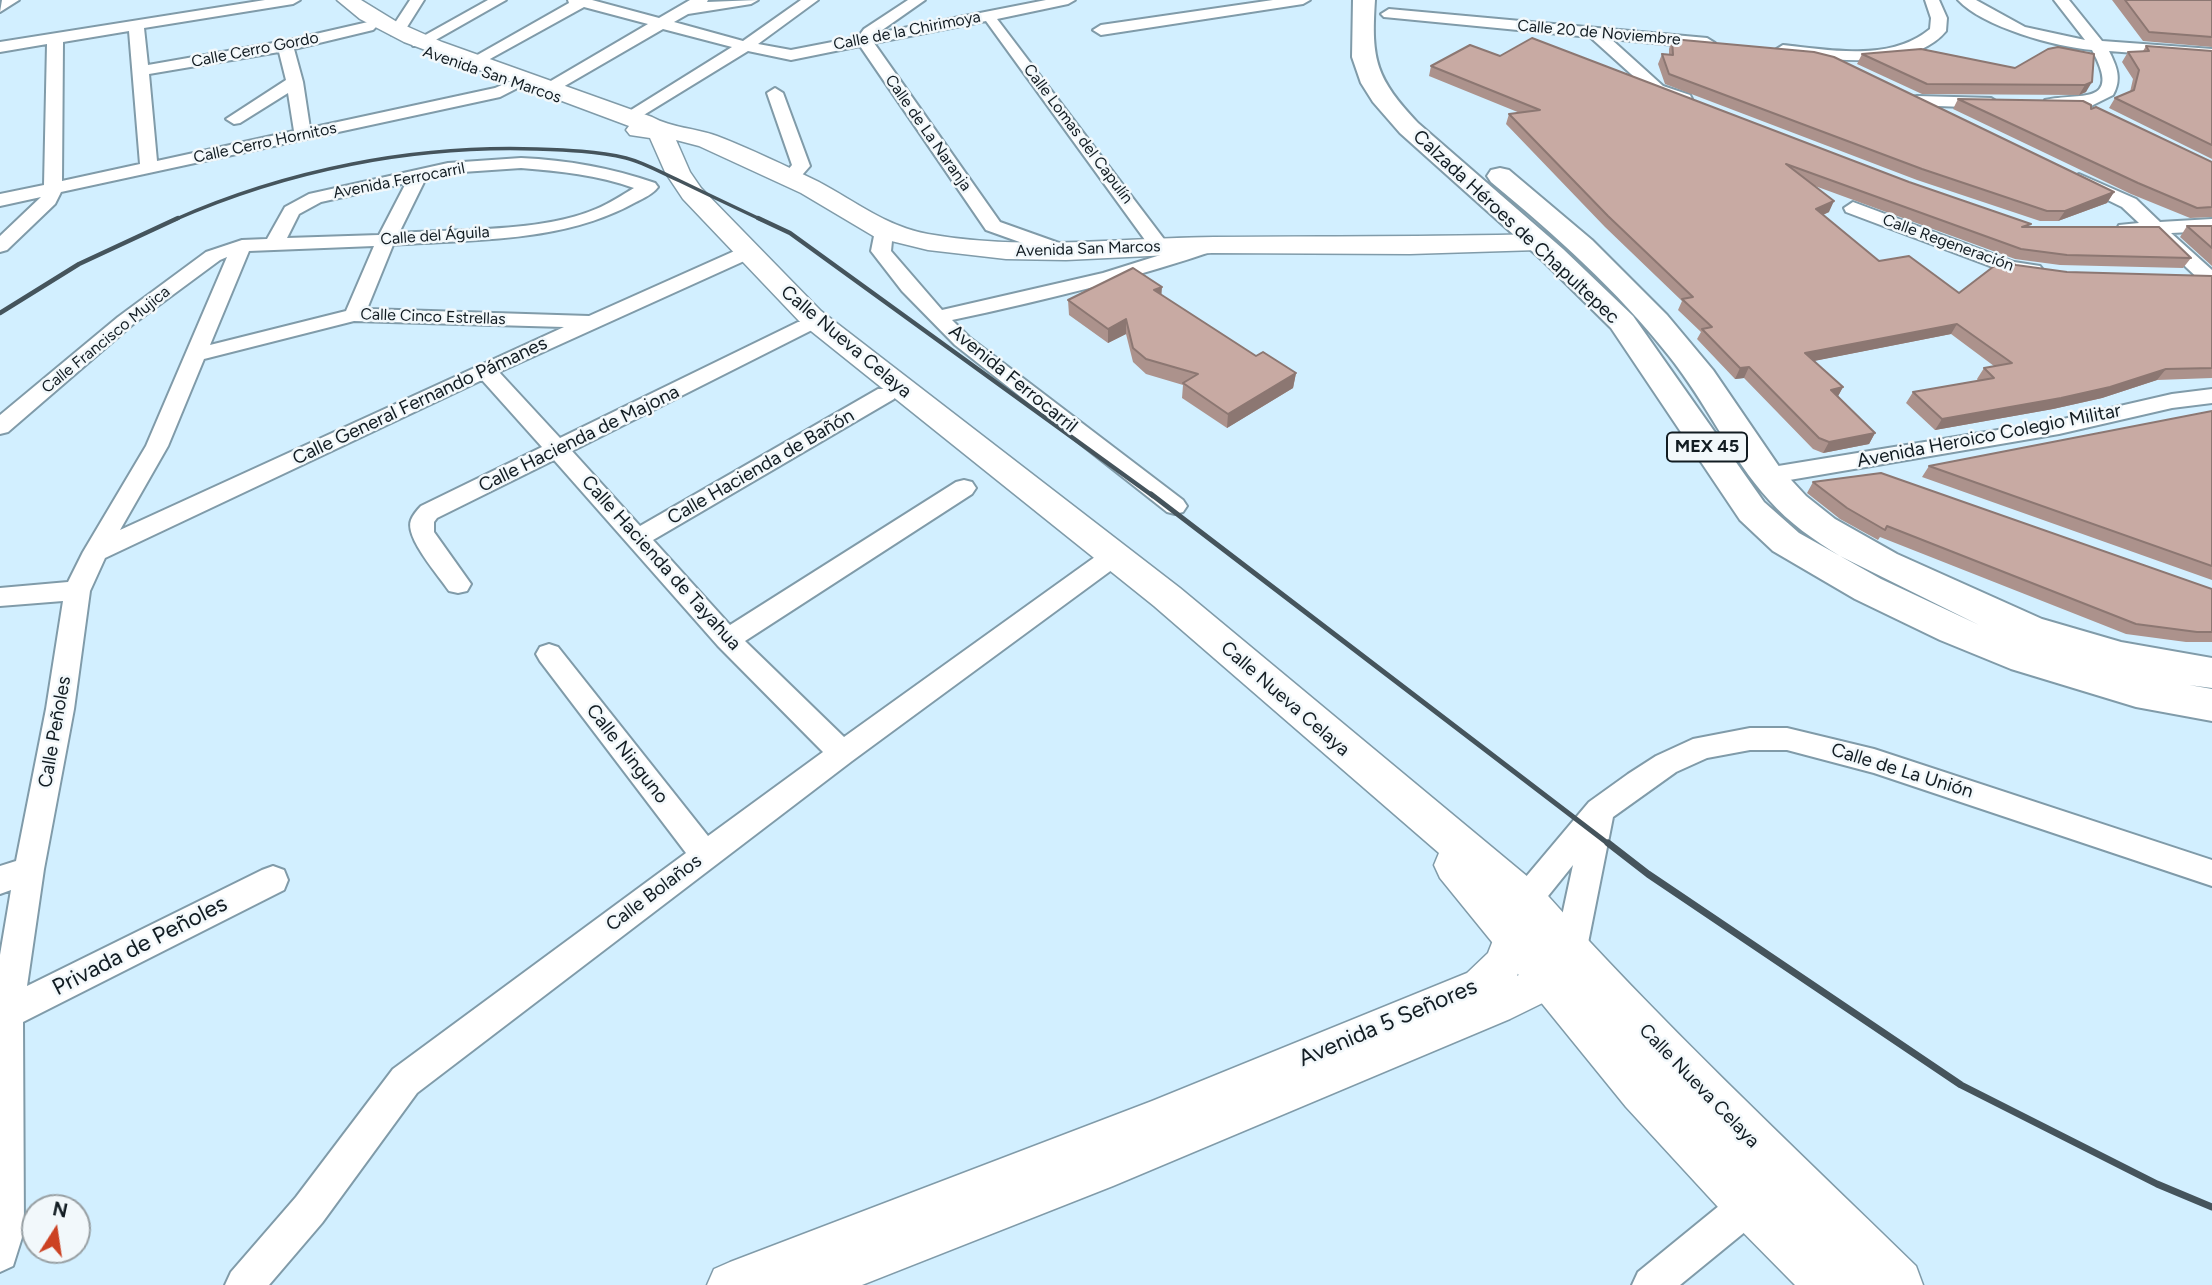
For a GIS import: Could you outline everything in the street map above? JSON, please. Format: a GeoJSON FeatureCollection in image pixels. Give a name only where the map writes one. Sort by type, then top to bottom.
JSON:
{"type":"FeatureCollection","features":[{"type":"Feature","properties":{"kind":"main road","name":"Avenida San Marcos"},"geometry":{"type":"LineString","coordinates":[[329,0],[368,27],[418,51],[550,88],[641,127]]}},
{"type":"Feature","properties":{"kind":"main road","name":"Avenida San Marcos"},"geometry":{"type":"LineString","coordinates":[[346,0],[363,13],[419,43],[523,81],[615,120],[708,141],[790,178],[884,231],[928,242],[979,248],[1066,252],[1212,245],[1410,246],[1538,243]]}},
{"type":"Feature","properties":{"kind":"main road"},"geometry":{"type":"LineString","coordinates":[[1381,5],[1386,40]]}},
{"type":"Feature","properties":{"kind":"main road","name":"Calzada Héroes de Chapultepec"},"geometry":{"type":"LineString","coordinates":[[1381,5],[1361,54],[1365,68],[1386,103],[1409,128],[1622,322],[1752,511],[1786,542],[1868,589],[1953,630],[2025,658],[2136,691],[2212,705]]}},
{"type":"Feature","properties":{"kind":"main road","name":"Calzada Héroes de Chapultepec"},"geometry":{"type":"LineString","coordinates":[[1405,88],[1429,116],[1573,235],[1650,310],[1704,378],[1766,476],[1821,528],[1864,554],[1970,604],[2064,642],[2104,653],[2212,673]]}},
{"type":"Feature","properties":{"kind":"main road","name":"Calle Nueva Celaya"},"geometry":{"type":"LineString","coordinates":[[641,127],[667,150],[683,181],[785,309],[886,394],[1109,559]]}},
{"type":"Feature","properties":{"kind":"main road","name":"Calle Nueva Celaya"},"geometry":{"type":"LineString","coordinates":[[741,255],[811,317],[1109,559],[1520,918],[1749,1205],[1833,1285]]}},
{"type":"Feature","properties":{"kind":"main road","name":"Calle Nueva Celaya"},"geometry":{"type":"LineString","coordinates":[[1560,967],[1782,1172],[1897,1285]]}},
{"type":"Feature","properties":{"kind":"street"},"geometry":{"type":"LineString","coordinates":[[0,8],[12,0]]}},
{"type":"Feature","properties":{"kind":"street"},"geometry":{"type":"LineString","coordinates":[[0,47],[136,25],[229,4],[293,0]]}},
{"type":"Feature","properties":{"kind":"street"},"geometry":{"type":"LineString","coordinates":[[397,32],[417,0]]}},
{"type":"Feature","properties":{"kind":"street"},"geometry":{"type":"LineString","coordinates":[[419,43],[499,0]]}},
{"type":"Feature","properties":{"kind":"street"},"geometry":{"type":"LineString","coordinates":[[550,88],[701,0]]}},
{"type":"Feature","properties":{"kind":"street"},"geometry":{"type":"LineString","coordinates":[[682,10],[751,0]]}},
{"type":"Feature","properties":{"kind":"street"},"geometry":{"type":"LineString","coordinates":[[641,127],[811,0]]}},
{"type":"Feature","properties":{"kind":"street"},"geometry":{"type":"LineString","coordinates":[[999,17],[1020,0]]}},
{"type":"Feature","properties":{"kind":"street","name":"Calle de la Chirimoya"},"geometry":{"type":"LineString","coordinates":[[746,46],[791,55],[999,17],[1068,0]]}},
{"type":"Feature","properties":{"kind":"street"},"geometry":{"type":"LineString","coordinates":[[1101,30],[1303,0]]}},
{"type":"Feature","properties":{"kind":"street"},"geometry":{"type":"LineString","coordinates":[[1766,49],[1842,56],[1902,50],[1928,41],[1938,31],[1940,23],[1932,0]]}},
{"type":"Feature","properties":{"kind":"street"},"geometry":{"type":"LineString","coordinates":[[1965,0],[2020,30],[2074,44],[2212,54]]}},
{"type":"Feature","properties":{"kind":"street"},"geometry":{"type":"LineString","coordinates":[[2040,104],[2080,103],[2097,99],[2112,87],[2113,72],[2061,0]]}},
{"type":"Feature","properties":{"kind":"street"},"geometry":{"type":"LineString","coordinates":[[473,62],[580,1],[746,46]]}},
{"type":"Feature","properties":{"kind":"street"},"geometry":{"type":"LineString","coordinates":[[890,2],[914,3]]}},
{"type":"Feature","properties":{"kind":"street"},"geometry":{"type":"LineString","coordinates":[[864,40],[869,32],[914,3]]}},
{"type":"Feature","properties":{"kind":"street","name":"Calle 20 de Noviembre"},"geometry":{"type":"LineString","coordinates":[[1381,5],[1595,33],[1727,45]]}},
{"type":"Feature","properties":{"kind":"street","name":"Calle Lomas del Capulín"},"geometry":{"type":"LineString","coordinates":[[999,17],[1160,247]]}},
{"type":"Feature","properties":{"kind":"street"},"geometry":{"type":"LineString","coordinates":[[136,25],[149,167]]}},
{"type":"Feature","properties":{"kind":"street","name":"Calle Cerro Gordo"},"geometry":{"type":"LineString","coordinates":[[141,71],[285,46],[368,27]]}},
{"type":"Feature","properties":{"kind":"street"},"geometry":{"type":"LineString","coordinates":[[1595,33],[1657,89],[1695,103]]}},
{"type":"Feature","properties":{"kind":"street"},"geometry":{"type":"LineString","coordinates":[[0,246],[49,200],[53,189],[55,38]]}},
{"type":"Feature","properties":{"kind":"street","name":"Calle de La Naranja"},"geometry":{"type":"LineString","coordinates":[[864,40],[993,226],[1066,252]]}},
{"type":"Feature","properties":{"kind":"street"},"geometry":{"type":"LineString","coordinates":[[285,46],[295,82],[303,135]]}},
{"type":"Feature","properties":{"kind":"street"},"geometry":{"type":"LineString","coordinates":[[1819,54],[1856,71]]}},
{"type":"Feature","properties":{"kind":"street","name":"Calle Cerro Hornitos"},"geometry":{"type":"LineString","coordinates":[[0,200],[500,92],[523,81]]}},
{"type":"Feature","properties":{"kind":"street"},"geometry":{"type":"LineString","coordinates":[[233,119],[295,82]]}},
{"type":"Feature","properties":{"kind":"street"},"geometry":{"type":"LineString","coordinates":[[775,93],[801,166],[790,178]]}},
{"type":"Feature","properties":{"kind":"street"},"geometry":{"type":"LineString","coordinates":[[1954,119],[1910,98],[2013,104]]}},
{"type":"Feature","properties":{"kind":"street"},"geometry":{"type":"LineString","coordinates":[[2080,103],[2104,115]]}},
{"type":"Feature","properties":{"kind":"street","name":"Avenida Ferrocarril"},"geometry":{"type":"LineString","coordinates":[[273,246],[292,211],[315,198],[447,168],[520,163],[578,169],[649,187]]}},
{"type":"Feature","properties":{"kind":"street"},"geometry":{"type":"LineString","coordinates":[[2066,173],[2129,203],[2210,278]]}},
{"type":"Feature","properties":{"kind":"street"},"geometry":{"type":"LineString","coordinates":[[354,315],[386,240],[419,175]]}},
{"type":"Feature","properties":{"kind":"street","name":"Calle del Águila"},"geometry":{"type":"LineString","coordinates":[[213,256],[242,246],[386,240],[526,230],[567,224],[603,213],[649,187]]}},
{"type":"Feature","properties":{"kind":"street"},"geometry":{"type":"LineString","coordinates":[[1853,208],[1876,199]]}},
{"type":"Feature","properties":{"kind":"street","name":"Calle Regeneración"},"geometry":{"type":"LineString","coordinates":[[1853,208],[2010,267],[2048,272]]}},
{"type":"Feature","properties":{"kind":"street"},"geometry":{"type":"LineString","coordinates":[[2105,229],[2212,225]]}},
{"type":"Feature","properties":{"kind":"street","name":"Avenida Ferrocarril"},"geometry":{"type":"LineString","coordinates":[[884,231],[881,251],[911,292],[962,341],[1175,506]]}},
{"type":"Feature","properties":{"kind":"street"},"geometry":{"type":"LineString","coordinates":[[937,317],[1026,299],[1171,260],[1212,245]]}},
{"type":"Feature","properties":{"kind":"street","name":"Calle Peñoles"},"geometry":{"type":"LineString","coordinates":[[0,1253],[6,1231],[8,1013],[29,869],[60,709],[77,591],[95,552],[157,446],[242,246]]}},
{"type":"Feature","properties":{"kind":"street","name":"Calle General Fernando Pámanes"},"geometry":{"type":"LineString","coordinates":[[95,552],[591,321],[741,255]]}},
{"type":"Feature","properties":{"kind":"street","name":"Calle Francisco Mujica"},"geometry":{"type":"LineString","coordinates":[[0,427],[125,321],[213,256]]}},
{"type":"Feature","properties":{"kind":"street"},"geometry":{"type":"LineString","coordinates":[[2181,276],[2210,278]]}},
{"type":"Feature","properties":{"kind":"street","name":"Calle Cinco Estrellas"},"geometry":{"type":"LineString","coordinates":[[196,355],[354,315],[591,321]]}},
{"type":"Feature","properties":{"kind":"street","name":"Calle Hacienda de Majona"},"geometry":{"type":"LineString","coordinates":[[458,584],[422,533],[422,521],[429,513],[805,327]]}},
{"type":"Feature","properties":{"kind":"street","name":"Calle Hacienda de Tayahua"},"geometry":{"type":"LineString","coordinates":[[485,370],[560,450],[727,639],[842,753]]}},
{"type":"Feature","properties":{"kind":"street","name":"Calle Hacienda de Bañón"},"geometry":{"type":"LineString","coordinates":[[636,539],[886,394]]}},
{"type":"Feature","properties":{"kind":"street","name":"Avenida Heroico Colegio Militar"},"geometry":{"type":"LineString","coordinates":[[1766,476],[2059,427],[2172,401],[2212,396]]}},
{"type":"Feature","properties":{"kind":"street"},"geometry":{"type":"LineString","coordinates":[[1852,462],[1890,476]]}},
{"type":"Feature","properties":{"kind":"street"},"geometry":{"type":"LineString","coordinates":[[727,639],[964,488]]}},
{"type":"Feature","properties":{"kind":"street","name":"Calle Bolaños"},"geometry":{"type":"LineString","coordinates":[[243,1285],[309,1210],[405,1081],[842,753],[1109,559]]}},
{"type":"Feature","properties":{"kind":"street"},"geometry":{"type":"LineString","coordinates":[[0,597],[77,591]]}},
{"type":"Feature","properties":{"kind":"street","name":"Calle Ninguno"},"geometry":{"type":"LineString","coordinates":[[549,654],[705,855]]}},
{"type":"Feature","properties":{"kind":"street","name":"Calle de La Unión"},"geometry":{"type":"LineString","coordinates":[[1600,811],[1666,764],[1703,747],[1750,739],[1787,739],[1874,761],[2212,873]]}},
{"type":"Feature","properties":{"kind":"street"},"geometry":{"type":"LineString","coordinates":[[1560,967],[1600,811]]}},
{"type":"Feature","properties":{"kind":"street","name":"Avenida 5 Señores"},"geometry":{"type":"LineString","coordinates":[[730,1285],[1153,1122],[1481,986],[1503,964],[1520,918],[1600,811]]}},
{"type":"Feature","properties":{"kind":"street"},"geometry":{"type":"LineString","coordinates":[[0,880],[29,869]]}},
{"type":"Feature","properties":{"kind":"street","name":"Privada de Peñoles"},"geometry":{"type":"LineString","coordinates":[[8,1013],[272,880]]}},
{"type":"Feature","properties":{"kind":"street","name":"Avenida 5 Señores"},"geometry":{"type":"LineString","coordinates":[[805,1285],[1113,1165],[1496,1006],[1560,967]]}},
{"type":"Feature","properties":{"kind":"street"},"geometry":{"type":"LineString","coordinates":[[1651,1285],[1749,1205]]}},
{"type":"Feature","properties":{"kind":"building"},"geometry":{"type":"Polygon","coordinates":[[[2125,0],[2212,0],[2212,37],[2149,32],[2125,0]]]}},
{"type":"Feature","properties":{"kind":"building"},"geometry":{"type":"Polygon","coordinates":[[[1532,38],[1909,182],[2031,224],[2022,227],[2159,227],[2191,258],[2067,255],[2021,249],[1786,164],[1834,201],[1816,209],[1879,261],[1909,256],[1959,293],[2002,260],[2016,265],[2067,272],[2212,276],[2212,368],[2166,369],[2110,387],[2061,398],[1942,419],[1913,392],[1994,378],[1984,368],[2012,363],[1957,324],[1805,353],[1843,387],[1831,390],[1875,433],[1829,442],[1819,438],[1749,367],[1740,368],[1702,329],[1712,327],[1682,299],[1693,297],[1608,216],[1509,114],[1540,110],[1431,66],[1470,45],[1500,56],[1532,38]]]}},
{"type":"Feature","properties":{"kind":"building"},"geometry":{"type":"Polygon","coordinates":[[[1672,39],[1814,52],[1834,57],[2114,192],[2065,211],[2047,211],[1922,169],[1669,74],[1662,54],[1673,55],[1672,39]]]}},
{"type":"Feature","properties":{"kind":"building"},"geometry":{"type":"Polygon","coordinates":[[[2146,46],[2212,51],[2212,145],[2115,98],[2134,90],[2139,70],[2128,52],[2149,51],[2146,46]]]}},
{"type":"Feature","properties":{"kind":"building"},"geometry":{"type":"Polygon","coordinates":[[[2058,47],[2094,54],[2092,82],[2085,85],[1927,84],[1862,54],[1921,49],[2015,68],[2048,49],[2058,47]]]}},
{"type":"Feature","properties":{"kind":"building"},"geometry":{"type":"Polygon","coordinates":[[[1958,99],[2083,101],[2091,105],[2091,109],[2096,107],[2212,162],[2212,207],[2197,208],[2138,183],[1958,99]]]}},
{"type":"Feature","properties":{"kind":"building"},"geometry":{"type":"Polygon","coordinates":[[[2187,226],[2212,226],[2212,248],[2187,226]]]}},
{"type":"Feature","properties":{"kind":"building"},"geometry":{"type":"Polygon","coordinates":[[[1133,268],[1162,287],[1154,290],[1256,356],[1263,352],[1296,373],[1228,414],[1183,383],[1198,374],[1146,359],[1133,348],[1126,319],[1108,329],[1068,300],[1133,268]]]}},
{"type":"Feature","properties":{"kind":"building"},"geometry":{"type":"Polygon","coordinates":[[[2212,411],[2212,566],[1929,466],[2212,411]]]}},
{"type":"Feature","properties":{"kind":"building"},"geometry":{"type":"Polygon","coordinates":[[[1881,473],[2212,589],[2212,632],[2136,624],[1887,526],[1885,530],[1847,508],[1813,482],[1881,473]]]}},
{"type":"Feature","properties":{"kind":"railway"},"geometry":{"type":"LineString","coordinates":[[174,220],[261,187],[351,164],[443,151],[490,149],[570,150],[626,158],[653,168],[762,220]]}},
{"type":"Feature","properties":{"kind":"railway"},"geometry":{"type":"LineString","coordinates":[[0,313],[79,264],[178,218]]}},
{"type":"Feature","properties":{"kind":"railway"},"geometry":{"type":"LineString","coordinates":[[758,218],[790,233],[1153,496]]}},
{"type":"Feature","properties":{"kind":"railway"},"geometry":{"type":"LineString","coordinates":[[1151,494],[1610,845]]}},
{"type":"Feature","properties":{"kind":"railway"},"geometry":{"type":"LineString","coordinates":[[1608,843],[1648,874],[1961,1085],[2157,1184],[2212,1207]]}}]}
